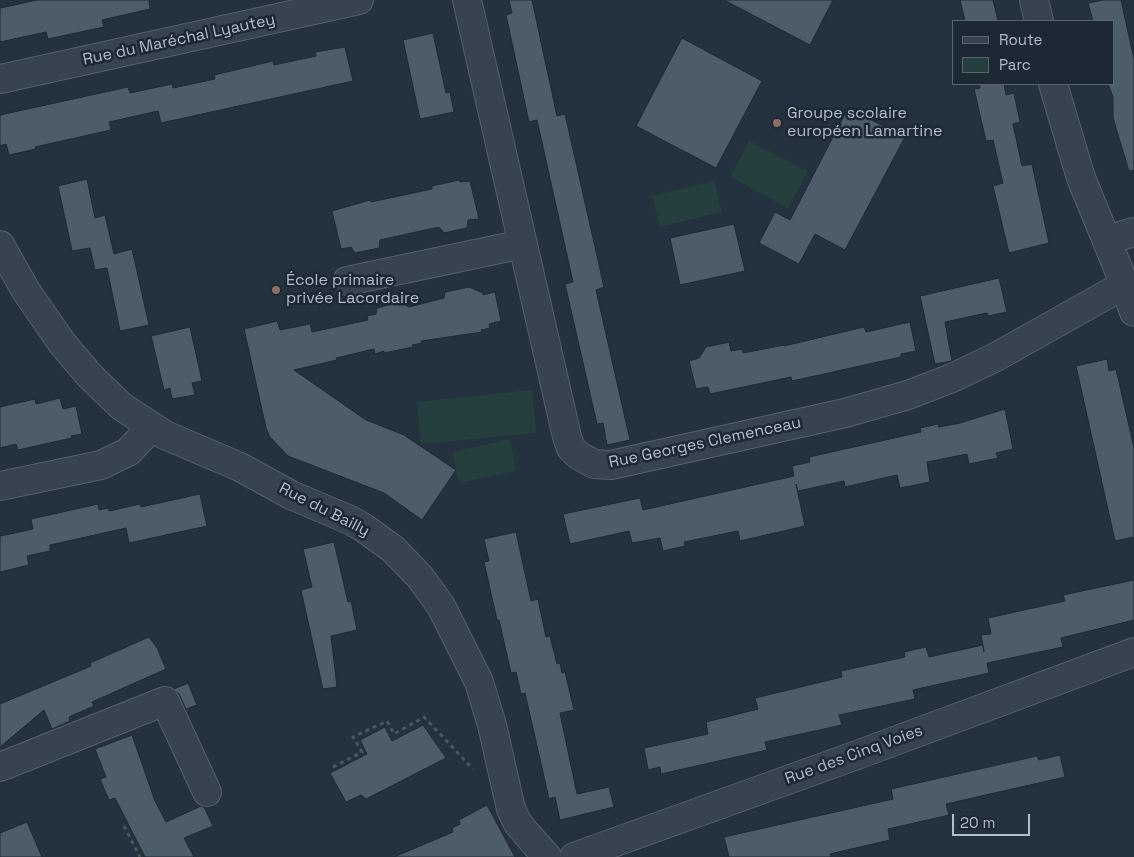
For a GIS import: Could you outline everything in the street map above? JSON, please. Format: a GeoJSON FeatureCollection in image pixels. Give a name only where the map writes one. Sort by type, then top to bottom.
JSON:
{"type":"FeatureCollection","features":[{"type":"Feature","properties":{"kind":"street","name":"Rue du Maréchal Lyautey"},"geometry":{"type":"LineString","coordinates":[[0,79],[359,0]]}},
{"type":"Feature","properties":{"kind":"street","name":"Rue Georges Clemenceau"},"geometry":{"type":"LineString","coordinates":[[467,0],[567,437],[571,448],[578,455],[594,464],[603,465],[845,413],[908,395],[952,378],[994,358],[1124,285]]}},
{"type":"Feature","properties":{"kind":"street"},"geometry":{"type":"LineString","coordinates":[[1034,0],[1039,20]]}},
{"type":"Feature","properties":{"kind":"street"},"geometry":{"type":"LineString","coordinates":[[1053,85],[1081,178],[1134,312]]}},
{"type":"Feature","properties":{"kind":"street"},"geometry":{"type":"LineString","coordinates":[[1107,240],[1134,232]]}},
{"type":"Feature","properties":{"kind":"street"},"geometry":{"type":"LineString","coordinates":[[347,281],[522,244]]}},
{"type":"Feature","properties":{"kind":"street","name":"Rue du Bailly"},"geometry":{"type":"LineString","coordinates":[[0,245],[44,319],[89,375],[121,406],[165,435],[252,473],[291,495],[350,520],[372,533],[393,550],[420,577],[445,613],[479,682],[492,725],[511,809],[517,822],[547,857]]}},
{"type":"Feature","properties":{"kind":"street"},"geometry":{"type":"LineString","coordinates":[[0,486],[101,465],[128,452],[152,427]]}},
{"type":"Feature","properties":{"kind":"street","name":"Rue des Cinq Voies"},"geometry":{"type":"LineString","coordinates":[[574,857],[858,755],[1134,652]]}},
{"type":"Feature","properties":{"kind":"street"},"geometry":{"type":"LineString","coordinates":[[0,767],[165,701],[207,792]]}},
{"type":"Feature","properties":{"kind":"path"},"geometry":{"type":"LineString","coordinates":[[333,767],[362,752],[353,737],[387,721],[394,734],[424,717],[478,774]]}},
{"type":"Feature","properties":{"kind":"path"},"geometry":{"type":"LineString","coordinates":[[124,826],[140,857]]}},
{"type":"Feature","properties":{"kind":"green space"},"geometry":{"type":"Polygon","coordinates":[[[749,141],[808,171],[788,208],[730,177],[749,141]]]}},
{"type":"Feature","properties":{"kind":"green space"},"geometry":{"type":"Polygon","coordinates":[[[714,181],[722,212],[660,227],[652,196],[714,181]]]}},
{"type":"Feature","properties":{"kind":"green space"},"geometry":{"type":"Polygon","coordinates":[[[532,390],[536,433],[421,444],[417,402],[532,390]]]}},
{"type":"Feature","properties":{"kind":"green space"},"geometry":{"type":"Polygon","coordinates":[[[510,439],[516,471],[459,483],[452,452],[510,439]]]}},
{"type":"Feature","properties":{"kind":"building"},"geometry":{"type":"Polygon","coordinates":[[[37,0],[149,0],[150,9],[102,20],[104,27],[48,39],[46,32],[0,42],[0,8],[37,0]]]}},
{"type":"Feature","properties":{"kind":"building"},"geometry":{"type":"Polygon","coordinates":[[[509,0],[532,0],[557,116],[565,114],[604,287],[596,290],[630,440],[607,445],[603,423],[597,424],[565,284],[573,282],[537,120],[529,122],[506,15],[512,13],[509,0]]]}},
{"type":"Feature","properties":{"kind":"building"},"geometry":{"type":"Polygon","coordinates":[[[724,0],[833,0],[810,45],[724,0]]]}},
{"type":"Feature","properties":{"kind":"building"},"geometry":{"type":"Polygon","coordinates":[[[960,0],[993,0],[998,20],[965,20],[960,0]]]}},
{"type":"Feature","properties":{"kind":"building"},"geometry":{"type":"Polygon","coordinates":[[[1103,0],[1121,0],[1134,59],[1134,170],[1129,171],[1113,118],[1113,97],[1108,85],[1114,85],[1114,20],[1093,20],[1088,3],[1103,0]]]}},
{"type":"Feature","properties":{"kind":"building"},"geometry":{"type":"Polygon","coordinates":[[[433,33],[446,93],[450,92],[454,112],[420,119],[403,40],[433,33]]]}},
{"type":"Feature","properties":{"kind":"building"},"geometry":{"type":"Polygon","coordinates":[[[682,38],[762,81],[716,168],[636,126],[682,38]]]}},
{"type":"Feature","properties":{"kind":"building"},"geometry":{"type":"Polygon","coordinates":[[[345,47],[353,81],[161,123],[158,111],[109,122],[111,130],[35,147],[36,149],[9,155],[6,144],[0,146],[0,115],[128,87],[130,93],[172,84],[173,88],[215,79],[214,75],[273,61],[274,65],[316,56],[315,52],[345,47]]]}},
{"type":"Feature","properties":{"kind":"building"},"geometry":{"type":"Polygon","coordinates":[[[979,85],[1004,85],[1006,95],[1014,93],[1020,122],[1013,124],[1022,166],[1032,164],[1049,243],[1009,253],[993,186],[1003,183],[993,140],[986,141],[974,89],[980,88],[979,85]]]}},
{"type":"Feature","properties":{"kind":"building"},"geometry":{"type":"Polygon","coordinates":[[[848,108],[905,137],[845,250],[815,234],[799,264],[759,243],[775,212],[790,220],[848,108]]]}},
{"type":"Feature","properties":{"kind":"building"},"geometry":{"type":"Polygon","coordinates":[[[87,179],[95,218],[105,215],[114,254],[132,249],[149,325],[120,331],[107,268],[95,270],[90,248],[72,251],[58,186],[87,179]]]}},
{"type":"Feature","properties":{"kind":"building"},"geometry":{"type":"Polygon","coordinates":[[[459,180],[460,182],[470,181],[479,219],[468,220],[467,228],[444,233],[439,227],[380,240],[379,248],[355,253],[351,247],[341,249],[332,211],[370,200],[371,202],[432,189],[432,186],[459,180]]]}},
{"type":"Feature","properties":{"kind":"building"},"geometry":{"type":"Polygon","coordinates":[[[734,224],[745,271],[680,285],[670,238],[734,224]]]}},
{"type":"Feature","properties":{"kind":"building"},"geometry":{"type":"Polygon","coordinates":[[[999,278],[1007,312],[988,316],[987,313],[945,322],[952,361],[935,364],[920,296],[999,278]]]}},
{"type":"Feature","properties":{"kind":"building"},"geometry":{"type":"Polygon","coordinates":[[[469,287],[483,293],[483,295],[495,292],[501,321],[489,324],[490,328],[481,330],[482,332],[421,341],[422,343],[412,345],[413,347],[384,353],[384,351],[375,354],[374,349],[294,370],[366,420],[404,435],[456,470],[422,520],[384,493],[288,456],[270,437],[266,428],[244,329],[277,321],[280,330],[310,324],[312,332],[368,320],[367,316],[376,314],[377,308],[400,302],[409,307],[444,298],[445,292],[469,287]]]}},
{"type":"Feature","properties":{"kind":"building"},"geometry":{"type":"Polygon","coordinates":[[[910,322],[916,351],[901,354],[901,357],[792,381],[791,377],[710,394],[708,387],[696,389],[689,361],[699,358],[706,347],[729,342],[731,351],[742,349],[743,353],[784,346],[864,327],[866,332],[910,322]]]}},
{"type":"Feature","properties":{"kind":"building"},"geometry":{"type":"Polygon","coordinates":[[[190,327],[202,381],[192,383],[195,395],[172,399],[170,388],[164,390],[151,336],[190,327]]]}},
{"type":"Feature","properties":{"kind":"building"},"geometry":{"type":"Polygon","coordinates":[[[1107,359],[1109,371],[1116,369],[1134,448],[1134,537],[1115,541],[1076,366],[1107,359]]]}},
{"type":"Feature","properties":{"kind":"building"},"geometry":{"type":"Polygon","coordinates":[[[60,398],[63,409],[76,406],[82,434],[18,450],[16,444],[0,448],[0,407],[35,399],[36,404],[60,398]]]}},
{"type":"Feature","properties":{"kind":"building"},"geometry":{"type":"Polygon","coordinates":[[[1005,409],[1013,449],[996,453],[998,458],[969,464],[967,454],[927,462],[930,482],[900,488],[897,475],[845,487],[844,481],[798,491],[796,484],[805,526],[740,541],[738,531],[684,542],[685,546],[663,551],[660,538],[632,543],[629,531],[570,544],[563,514],[640,498],[643,510],[794,476],[792,466],[810,462],[809,457],[921,432],[920,428],[938,424],[939,427],[960,423],[1005,409]]]}},
{"type":"Feature","properties":{"kind":"building"},"geometry":{"type":"Polygon","coordinates":[[[200,494],[207,526],[129,543],[126,528],[50,545],[50,551],[27,556],[29,565],[0,572],[0,536],[33,529],[31,519],[98,504],[99,510],[108,508],[109,511],[140,504],[141,507],[200,494]]]}},
{"type":"Feature","properties":{"kind":"building"},"geometry":{"type":"Polygon","coordinates":[[[516,532],[531,601],[538,599],[546,637],[550,636],[557,664],[560,663],[562,673],[565,672],[574,710],[560,713],[577,794],[609,787],[614,807],[560,820],[555,797],[549,799],[525,693],[521,694],[516,672],[511,673],[484,562],[489,561],[484,539],[516,532]]]}},
{"type":"Feature","properties":{"kind":"building"},"geometry":{"type":"Polygon","coordinates":[[[334,542],[348,602],[351,601],[357,630],[331,636],[337,687],[323,689],[301,590],[312,587],[303,549],[334,542]]]}},
{"type":"Feature","properties":{"kind":"building"},"geometry":{"type":"Polygon","coordinates":[[[1134,580],[1134,620],[1061,638],[1063,647],[987,663],[989,673],[913,690],[915,699],[839,715],[842,725],[765,742],[767,750],[661,774],[660,767],[648,770],[644,748],[708,734],[706,722],[758,709],[755,698],[842,677],[841,671],[905,657],[904,652],[926,647],[929,657],[983,645],[981,635],[991,634],[988,618],[1065,601],[1063,595],[1134,580]]]}},
{"type":"Feature","properties":{"kind":"building"},"geometry":{"type":"Polygon","coordinates":[[[149,637],[157,648],[166,669],[92,702],[94,706],[69,717],[70,721],[52,729],[44,710],[0,747],[0,704],[91,666],[90,663],[149,637]]]}},
{"type":"Feature","properties":{"kind":"building"},"geometry":{"type":"Polygon","coordinates":[[[188,683],[197,705],[186,709],[179,694],[174,689],[188,683]]]}},
{"type":"Feature","properties":{"kind":"building"},"geometry":{"type":"Polygon","coordinates":[[[423,725],[446,758],[366,799],[361,795],[346,802],[330,773],[367,754],[360,740],[385,727],[392,741],[423,725]]]}},
{"type":"Feature","properties":{"kind":"building"},"geometry":{"type":"Polygon","coordinates":[[[132,735],[155,801],[166,822],[201,806],[204,807],[213,826],[184,838],[194,857],[145,857],[115,798],[109,800],[100,779],[106,777],[95,749],[132,735]]]}},
{"type":"Feature","properties":{"kind":"building"},"geometry":{"type":"Polygon","coordinates":[[[1060,755],[1065,777],[946,804],[949,815],[888,829],[890,840],[830,854],[831,857],[729,857],[724,837],[893,799],[891,789],[1037,756],[1039,760],[1060,755]]]}},
{"type":"Feature","properties":{"kind":"building"},"geometry":{"type":"Polygon","coordinates":[[[487,805],[515,857],[394,857],[453,832],[452,828],[460,824],[459,820],[487,805]]]}},
{"type":"Feature","properties":{"kind":"building"},"geometry":{"type":"Polygon","coordinates":[[[27,822],[42,857],[0,857],[0,833],[27,822]]]}},
{"type":"Feature","properties":{"kind":"place","name":"Groupe scolaire européen Lamartine"},"geometry":{"type":"Point","coordinates":[777,123]}},
{"type":"Feature","properties":{"kind":"place","name":"École primaire privée Lacordaire"},"geometry":{"type":"Point","coordinates":[276,290]}}]}
